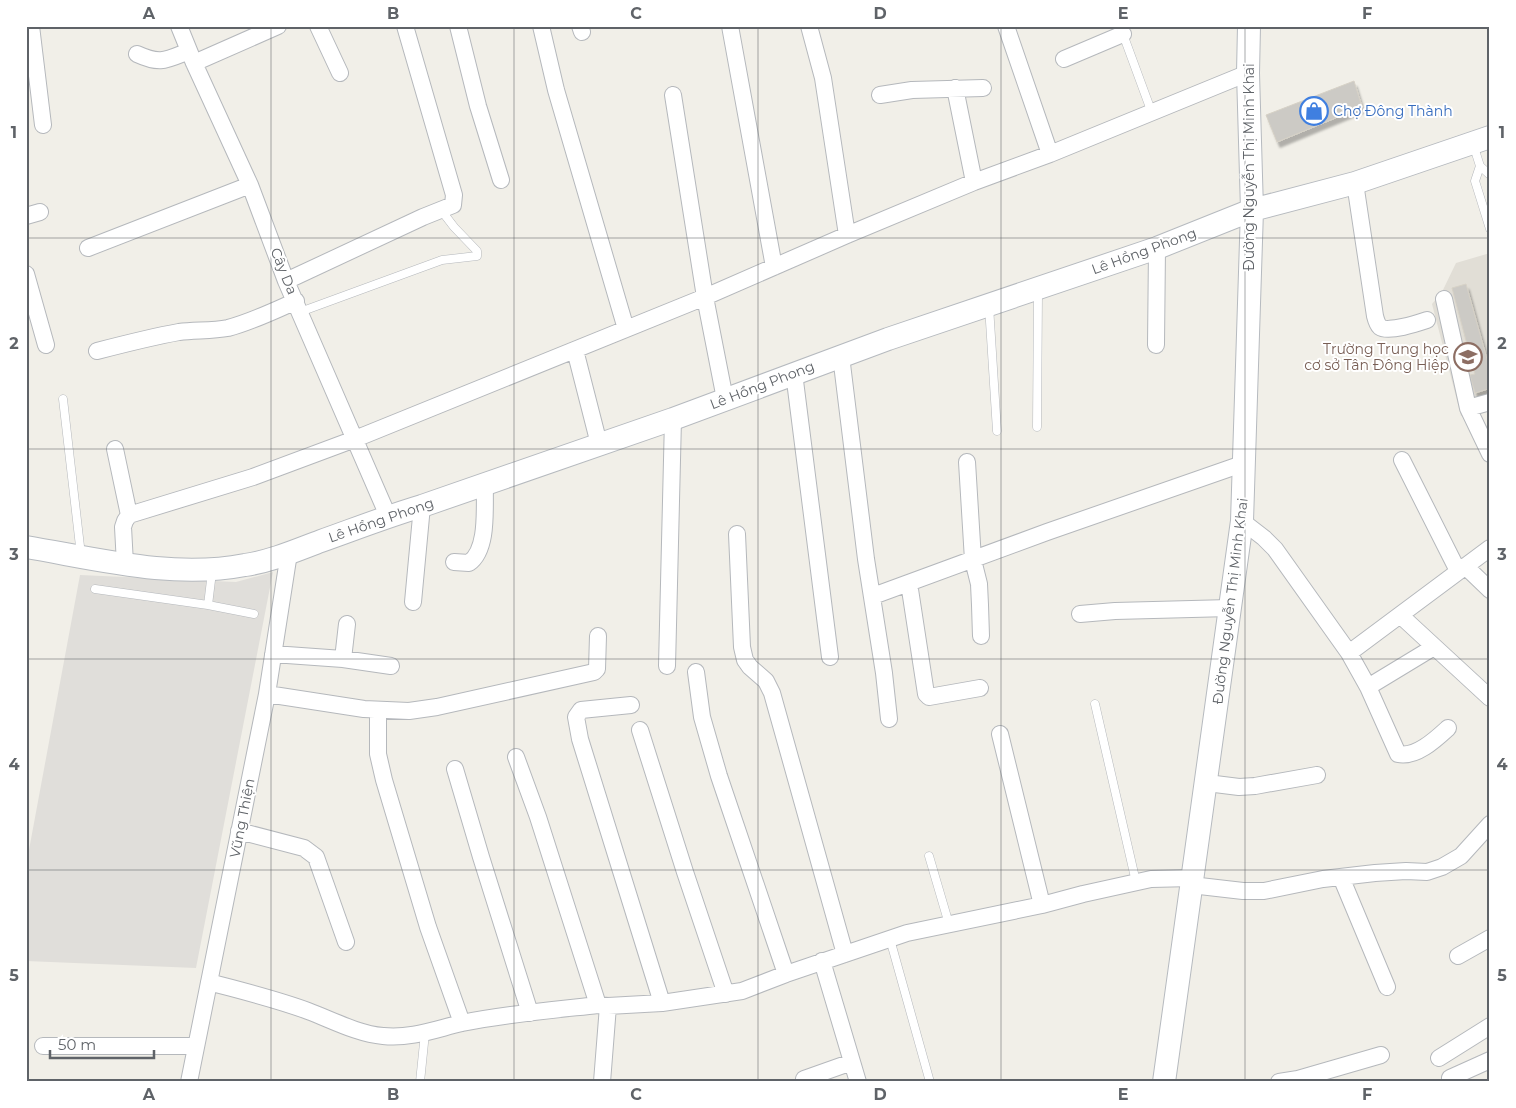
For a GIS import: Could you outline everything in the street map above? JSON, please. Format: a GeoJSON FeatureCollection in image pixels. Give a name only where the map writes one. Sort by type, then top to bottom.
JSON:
{"type":"FeatureCollection","features":[{"type":"Feature","properties":{"kind":"main road","name":"Đường Nguyễn Thị Minh Khai"},"geometry":{"type":"LineString","coordinates":[[1164,1082],[1242,521],[1252,210],[1248,73],[1249,26]]}},
{"type":"Feature","properties":{"kind":"main road","name":"Lê Hồng Phong"},"geometry":{"type":"LineString","coordinates":[[26,547],[172,570],[212,570],[264,562],[388,516],[673,419],[841,356],[1156,248],[1252,210],[1355,183],[1481,140]]}},
{"type":"Feature","properties":{"kind":"street"},"geometry":{"type":"LineString","coordinates":[[31,26],[44,126]]}},
{"type":"Feature","properties":{"kind":"street","name":"Cây Da"},"geometry":{"type":"LineString","coordinates":[[179,26],[191,57],[250,185],[286,281],[388,516]]}},
{"type":"Feature","properties":{"kind":"street"},"geometry":{"type":"LineString","coordinates":[[138,54],[151,60],[163,61],[191,57],[278,26]]}},
{"type":"Feature","properties":{"kind":"street"},"geometry":{"type":"LineString","coordinates":[[318,26],[340,73]]}},
{"type":"Feature","properties":{"kind":"street"},"geometry":{"type":"LineString","coordinates":[[286,281],[453,205],[454,195],[405,26]]}},
{"type":"Feature","properties":{"kind":"street"},"geometry":{"type":"LineString","coordinates":[[458,26],[478,106],[501,180]]}},
{"type":"Feature","properties":{"kind":"street"},"geometry":{"type":"LineString","coordinates":[[540,26],[556,90],[626,329]]}},
{"type":"Feature","properties":{"kind":"street"},"geometry":{"type":"LineString","coordinates":[[730,26],[774,268]]}},
{"type":"Feature","properties":{"kind":"street"},"geometry":{"type":"LineString","coordinates":[[809,26],[823,78],[847,235]]}},
{"type":"Feature","properties":{"kind":"street"},"geometry":{"type":"LineString","coordinates":[[1006,26],[1050,154]]}},
{"type":"Feature","properties":{"kind":"street"},"geometry":{"type":"LineString","coordinates":[[1064,59],[1121,30]]}},
{"type":"Feature","properties":{"kind":"street"},"geometry":{"type":"LineString","coordinates":[[129,515],[253,477],[355,439],[705,297],[974,182],[1050,154],[1248,73]]}},
{"type":"Feature","properties":{"kind":"street"},"geometry":{"type":"LineString","coordinates":[[955,88],[974,182]]}},
{"type":"Feature","properties":{"kind":"street"},"geometry":{"type":"LineString","coordinates":[[880,95],[912,90],[983,88]]}},
{"type":"Feature","properties":{"kind":"street"},"geometry":{"type":"LineString","coordinates":[[673,94],[705,297],[725,399]]}},
{"type":"Feature","properties":{"kind":"street"},"geometry":{"type":"LineString","coordinates":[[1355,183],[1375,316],[1379,326],[1384,328],[1406,327],[1427,320]]}},
{"type":"Feature","properties":{"kind":"street"},"geometry":{"type":"LineString","coordinates":[[88,248],[250,185]]}},
{"type":"Feature","properties":{"kind":"street"},"geometry":{"type":"LineString","coordinates":[[1156,248],[1156,345]]}},
{"type":"Feature","properties":{"kind":"street"},"geometry":{"type":"LineString","coordinates":[[26,274],[46,345]]}},
{"type":"Feature","properties":{"kind":"street"},"geometry":{"type":"LineString","coordinates":[[1444,299],[1468,408],[1490,454]]}},
{"type":"Feature","properties":{"kind":"street"},"geometry":{"type":"LineString","coordinates":[[96,351],[153,336],[200,329],[216,330],[228,328],[298,307]]}},
{"type":"Feature","properties":{"kind":"street"},"geometry":{"type":"LineString","coordinates":[[575,350],[599,444]]}},
{"type":"Feature","properties":{"kind":"street"},"geometry":{"type":"LineString","coordinates":[[841,356],[866,559],[873,596],[889,718]]}},
{"type":"Feature","properties":{"kind":"street"},"geometry":{"type":"LineString","coordinates":[[794,373],[830,657]]}},
{"type":"Feature","properties":{"kind":"street"},"geometry":{"type":"LineString","coordinates":[[1468,408],[1490,402]]}},
{"type":"Feature","properties":{"kind":"street"},"geometry":{"type":"LineString","coordinates":[[667,666],[673,419]]}},
{"type":"Feature","properties":{"kind":"street"},"geometry":{"type":"LineString","coordinates":[[115,449],[129,515],[123,527],[125,564]]}},
{"type":"Feature","properties":{"kind":"street"},"geometry":{"type":"LineString","coordinates":[[1402,460],[1462,569],[1490,590]]}},
{"type":"Feature","properties":{"kind":"street"},"geometry":{"type":"LineString","coordinates":[[967,462],[973,560],[978,584],[981,636]]}},
{"type":"Feature","properties":{"kind":"street"},"geometry":{"type":"LineString","coordinates":[[873,596],[1057,528],[1245,463]]}},
{"type":"Feature","properties":{"kind":"street"},"geometry":{"type":"LineString","coordinates":[[454,562],[469,563],[478,554],[484,526],[485,484]]}},
{"type":"Feature","properties":{"kind":"street"},"geometry":{"type":"LineString","coordinates":[[414,602],[422,506]]}},
{"type":"Feature","properties":{"kind":"street"},"geometry":{"type":"LineString","coordinates":[[1242,521],[1275,549],[1349,653],[1368,687],[1398,754],[1411,753],[1426,746],[1448,728]]}},
{"type":"Feature","properties":{"kind":"street"},"geometry":{"type":"LineString","coordinates":[[736,534],[743,654],[750,667],[766,681],[772,694],[845,954]]}},
{"type":"Feature","properties":{"kind":"street"},"geometry":{"type":"LineString","coordinates":[[1349,653],[1490,548]]}},
{"type":"Feature","properties":{"kind":"street","name":"Vũng Thiện"},"geometry":{"type":"LineString","coordinates":[[189,1082],[267,694],[289,553]]}},
{"type":"Feature","properties":{"kind":"street"},"geometry":{"type":"LineString","coordinates":[[909,583],[926,694],[930,697],[937,697],[980,688]]}},
{"type":"Feature","properties":{"kind":"street"},"geometry":{"type":"LineString","coordinates":[[1080,614],[1115,610],[1230,608]]}},
{"type":"Feature","properties":{"kind":"street"},"geometry":{"type":"LineString","coordinates":[[1400,614],[1490,698]]}},
{"type":"Feature","properties":{"kind":"street"},"geometry":{"type":"LineString","coordinates":[[343,659],[347,624]]}},
{"type":"Feature","properties":{"kind":"street"},"geometry":{"type":"LineString","coordinates":[[267,694],[378,710],[409,711],[437,707],[594,672],[598,669],[598,636]]}},
{"type":"Feature","properties":{"kind":"street"},"geometry":{"type":"LineString","coordinates":[[1368,687],[1434,647]]}},
{"type":"Feature","properties":{"kind":"street"},"geometry":{"type":"LineString","coordinates":[[273,654],[343,659],[391,666]]}},
{"type":"Feature","properties":{"kind":"street"},"geometry":{"type":"LineString","coordinates":[[696,672],[702,718],[718,776],[786,974]]}},
{"type":"Feature","properties":{"kind":"street"},"geometry":{"type":"LineString","coordinates":[[631,705],[581,710],[576,717],[580,740],[662,1003]]}},
{"type":"Feature","properties":{"kind":"street"},"geometry":{"type":"LineString","coordinates":[[378,710],[378,754],[384,780],[428,926],[462,1023]]}},
{"type":"Feature","properties":{"kind":"street"},"geometry":{"type":"LineString","coordinates":[[640,730],[726,994]]}},
{"type":"Feature","properties":{"kind":"street"},"geometry":{"type":"LineString","coordinates":[[1000,734],[1042,905]]}},
{"type":"Feature","properties":{"kind":"street"},"geometry":{"type":"LineString","coordinates":[[516,756],[603,1006],[602,1082]]}},
{"type":"Feature","properties":{"kind":"street"},"geometry":{"type":"LineString","coordinates":[[455,769],[530,1013]]}},
{"type":"Feature","properties":{"kind":"street"},"geometry":{"type":"LineString","coordinates":[[1207,783],[1239,788],[1317,774]]}},
{"type":"Feature","properties":{"kind":"street"},"geometry":{"type":"LineString","coordinates":[[209,982],[305,1010],[381,1036],[404,1036],[426,1033],[462,1023],[530,1013],[662,1003],[726,994],[752,987],[822,961],[907,933],[1042,905],[1151,879],[1192,882],[1243,891],[1264,891],[1323,879],[1376,873],[1427,872],[1442,868],[1461,856],[1490,824]]}},
{"type":"Feature","properties":{"kind":"street"},"geometry":{"type":"LineString","coordinates":[[240,831],[304,848],[316,857],[346,942]]}},
{"type":"Feature","properties":{"kind":"street"},"geometry":{"type":"LineString","coordinates":[[1341,877],[1387,987]]}},
{"type":"Feature","properties":{"kind":"street"},"geometry":{"type":"LineString","coordinates":[[1458,956],[1490,938]]}},
{"type":"Feature","properties":{"kind":"street"},"geometry":{"type":"LineString","coordinates":[[822,961],[858,1082]]}},
{"type":"Feature","properties":{"kind":"street"},"geometry":{"type":"LineString","coordinates":[[1439,1058],[1490,1026]]}},
{"type":"Feature","properties":{"kind":"street"},"geometry":{"type":"LineString","coordinates":[[43,1046],[196,1046]]}},
{"type":"Feature","properties":{"kind":"street"},"geometry":{"type":"LineString","coordinates":[[1278,1082],[1298,1079],[1380,1056]]}},
{"type":"Feature","properties":{"kind":"street"},"geometry":{"type":"LineString","coordinates":[[1450,1078],[1490,1060]]}},
{"type":"Feature","properties":{"kind":"street"},"geometry":{"type":"LineString","coordinates":[[804,1079],[852,1062]]}},
{"type":"Feature","properties":{"kind":"lane"},"geometry":{"type":"LineString","coordinates":[[1121,30],[1152,113]]}},
{"type":"Feature","properties":{"kind":"lane"},"geometry":{"type":"LineString","coordinates":[[1481,140],[1480,166],[1475,181],[1490,229]]}},
{"type":"Feature","properties":{"kind":"lane"},"geometry":{"type":"LineString","coordinates":[[1480,166],[1490,175]]}},
{"type":"Feature","properties":{"kind":"lane"},"geometry":{"type":"LineString","coordinates":[[298,307],[442,260],[477,256],[477,251],[454,227],[442,210]]}},
{"type":"Feature","properties":{"kind":"lane"},"geometry":{"type":"LineString","coordinates":[[1038,287],[1038,427]]}},
{"type":"Feature","properties":{"kind":"lane"},"geometry":{"type":"LineString","coordinates":[[989,304],[997,431]]}},
{"type":"Feature","properties":{"kind":"lane"},"geometry":{"type":"LineString","coordinates":[[63,399],[81,557]]}},
{"type":"Feature","properties":{"kind":"lane"},"geometry":{"type":"LineString","coordinates":[[208,605],[212,570]]}},
{"type":"Feature","properties":{"kind":"lane"},"geometry":{"type":"LineString","coordinates":[[95,589],[208,605],[254,614]]}},
{"type":"Feature","properties":{"kind":"lane"},"geometry":{"type":"LineString","coordinates":[[1095,704],[1136,882]]}},
{"type":"Feature","properties":{"kind":"lane"},"geometry":{"type":"LineString","coordinates":[[929,856],[949,924]]}},
{"type":"Feature","properties":{"kind":"lane"},"geometry":{"type":"LineString","coordinates":[[890,939],[930,1082]]}},
{"type":"Feature","properties":{"kind":"lane"},"geometry":{"type":"LineString","coordinates":[[420,1082],[426,1033]]}},
{"type":"Feature","properties":{"kind":"shaded area","name":"Trường Trung học cơ sở Tân Đông Hiệp"},"geometry":{"type":"Polygon","coordinates":[[[1490,253],[1490,409],[1461,416],[1432,304],[1442,292],[1456,263],[1490,253]]]}},
{"type":"Feature","properties":{"kind":"shaded area"},"geometry":{"type":"Polygon","coordinates":[[[273,572],[196,968],[26,961],[26,866],[80,575],[236,582],[273,572]]]}},
{"type":"Feature","properties":{"kind":"building","name":"Chợ Đông Thành"},"geometry":{"type":"Polygon","coordinates":[[[1354,81],[1362,107],[1277,142],[1266,115],[1354,81]]]}},
{"type":"Feature","properties":{"kind":"building"},"geometry":{"type":"Polygon","coordinates":[[[1466,284],[1490,370],[1489,393],[1488,389],[1475,393],[1470,375],[1475,374],[1452,288],[1466,284]]]}},
{"type":"Feature","properties":{"kind":"place","name":"Chợ Đông Thành"},"geometry":{"type":"Point","coordinates":[1314,111]}},
{"type":"Feature","properties":{"kind":"place","name":"Trường Trung học cơ sở Tân Đông Hiệp"},"geometry":{"type":"Point","coordinates":[1468,357]}}]}
